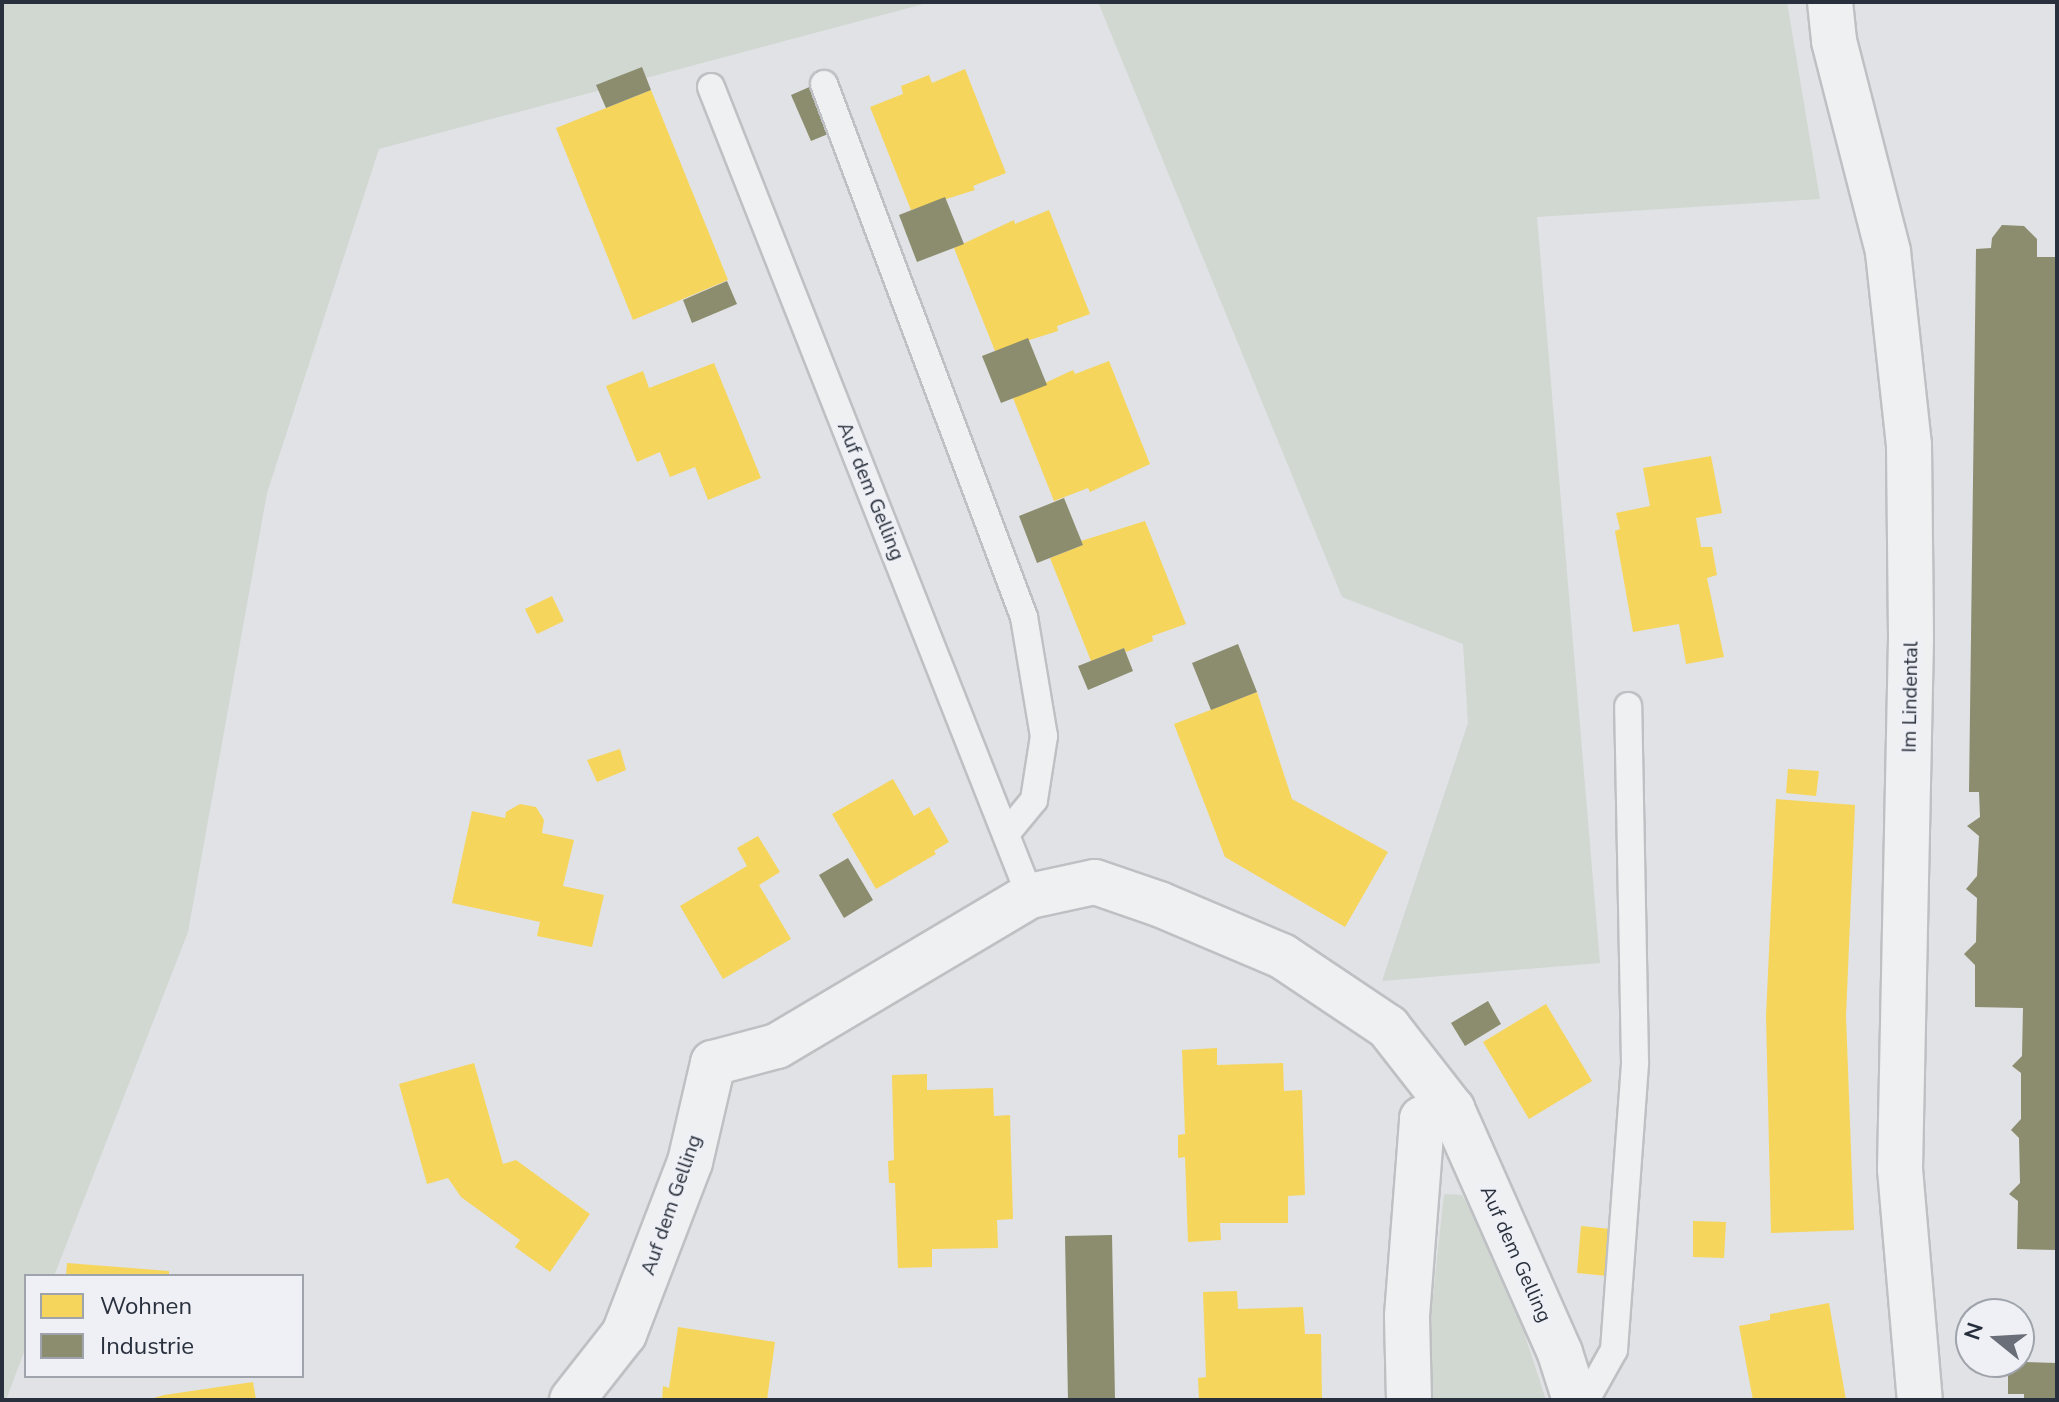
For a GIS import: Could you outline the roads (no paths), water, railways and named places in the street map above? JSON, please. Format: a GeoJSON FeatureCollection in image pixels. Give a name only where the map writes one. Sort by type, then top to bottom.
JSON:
{"type":"FeatureCollection","features":[{"type":"Feature","properties":{"kind":"street","name":"Im Lindental"},"geometry":{"type":"LineString","coordinates":[[1830,2],[1834,41],[1888,252],[1909,445],[1911,639],[1900,1169],[1920,1400]]}},
{"type":"Feature","properties":{"kind":"street","name":"Auf dem Gelling"},"geometry":{"type":"LineString","coordinates":[[572,1400],[624,1334],[690,1162],[713,1063],[777,1046],[1030,896],[1095,882],[1159,904],[1282,956],[1388,1027],[1452,1109],[1560,1353],[1575,1400]]}},
{"type":"Feature","properties":{"kind":"street"},"geometry":{"type":"LineString","coordinates":[[1409,1400],[1407,1316],[1422,1119],[1452,1109]]}},
{"type":"Feature","properties":{"kind":"lane"},"geometry":{"type":"LineString","coordinates":[[824,84],[1024,617],[1044,736],[1034,800],[1006,834]]}},
{"type":"Feature","properties":{"kind":"lane","name":"Auf dem Gelling"},"geometry":{"type":"LineString","coordinates":[[711,87],[1030,896]]}},
{"type":"Feature","properties":{"kind":"lane"},"geometry":{"type":"LineString","coordinates":[[1586,1400],[1614,1350],[1635,1062],[1628,706]]}}]}
